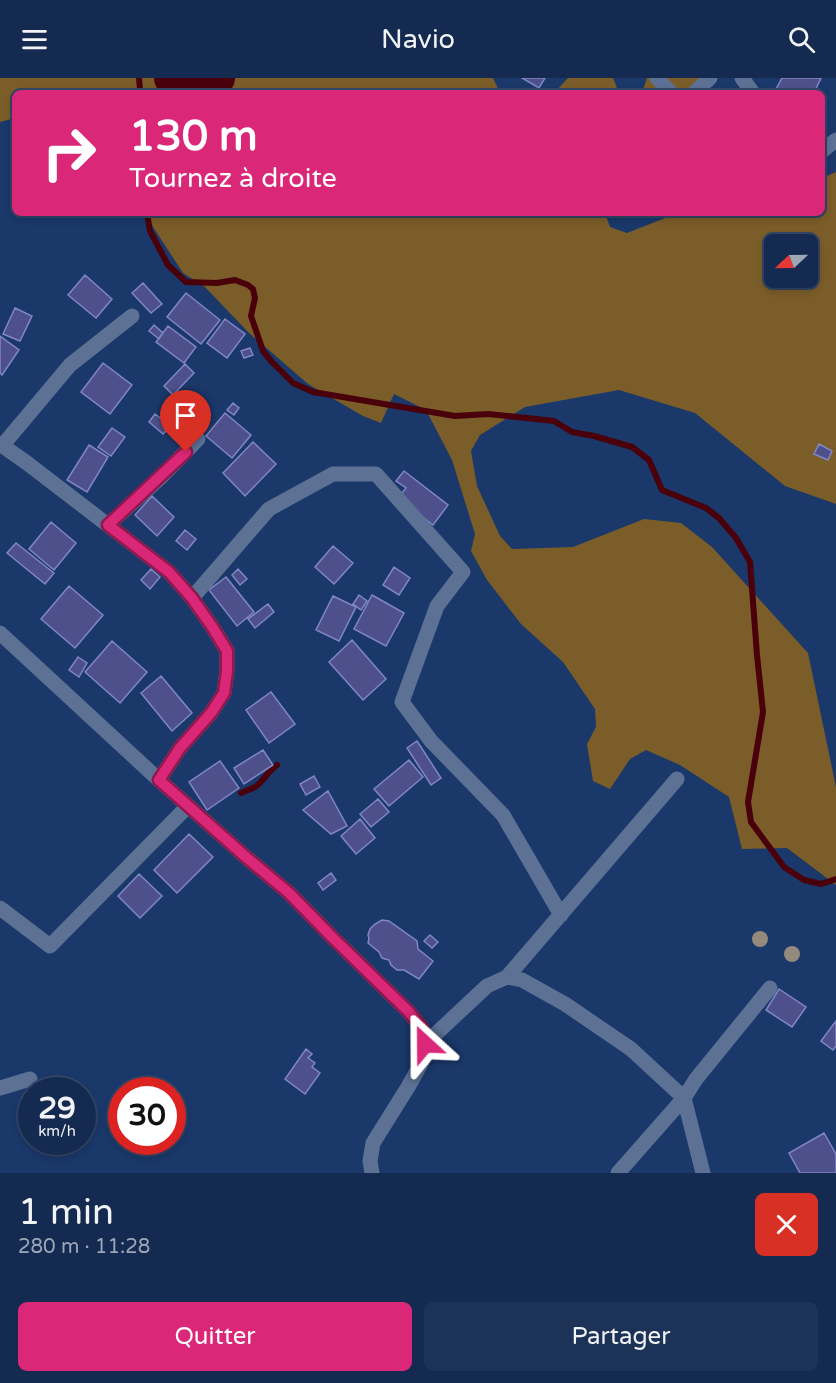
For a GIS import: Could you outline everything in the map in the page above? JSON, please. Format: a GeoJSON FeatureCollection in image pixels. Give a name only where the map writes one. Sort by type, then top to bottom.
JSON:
{"type":"FeatureCollection","features":[{"type":"Feature","properties":{"kind":"street"},"geometry":{"type":"LineString","coordinates":[[657,78],[668,90]]}},
{"type":"Feature","properties":{"kind":"street"},"geometry":{"type":"LineString","coordinates":[[697,90],[710,78]]}},
{"type":"Feature","properties":{"kind":"street"},"geometry":{"type":"LineString","coordinates":[[132,316],[70,365],[1,445],[169,572],[192,598],[227,651],[224,693],[211,713],[180,748],[159,780]]}},
{"type":"Feature","properties":{"kind":"street"},"geometry":{"type":"LineString","coordinates":[[108,525],[160,478],[198,439]]}},
{"type":"Feature","properties":{"kind":"street"},"geometry":{"type":"LineString","coordinates":[[192,598],[270,509],[333,474],[376,474],[463,572],[437,606],[402,702],[431,741],[504,815],[561,915]]}},
{"type":"Feature","properties":{"kind":"street"},"geometry":{"type":"LineString","coordinates":[[0,633],[159,780],[289,893],[408,1011],[422,1028],[425,1044],[422,1062],[374,1143],[370,1161],[372,1173]]}},
{"type":"Feature","properties":{"kind":"street"},"geometry":{"type":"LineString","coordinates":[[425,1044],[488,986],[507,978],[677,778]]}},
{"type":"Feature","properties":{"kind":"street"},"geometry":{"type":"LineString","coordinates":[[0,908],[50,946],[188,806]]}},
{"type":"Feature","properties":{"kind":"street"},"geometry":{"type":"LineString","coordinates":[[507,978],[522,980],[565,1004],[632,1049],[684,1098],[703,1173]]}},
{"type":"Feature","properties":{"kind":"street"},"geometry":{"type":"LineString","coordinates":[[618,1173],[684,1098],[696,1079],[770,988]]}},
{"type":"Feature","properties":{"kind":"street"},"geometry":{"type":"LineString","coordinates":[[0,1088],[18,1083]]}},
{"type":"Feature","properties":{"kind":"shaded area"},"geometry":{"type":"Polygon","coordinates":[[[0,78],[493,78],[499,90],[12,90],[12,119],[0,122],[0,78]]]}},
{"type":"Feature","properties":{"kind":"shaded area"},"geometry":{"type":"Polygon","coordinates":[[[568,78],[613,78],[618,90],[557,90],[568,78]]]}},
{"type":"Feature","properties":{"kind":"shaded area"},"geometry":{"type":"Polygon","coordinates":[[[647,78],[704,78],[706,85],[706,90],[643,90],[647,78]]]}},
{"type":"Feature","properties":{"kind":"shaded area"},"geometry":{"type":"Polygon","coordinates":[[[836,172],[836,504],[785,486],[695,413],[619,390],[525,407],[480,435],[471,451],[477,486],[500,536],[512,549],[573,547],[644,519],[681,523],[712,547],[808,653],[836,787],[836,885],[787,848],[742,849],[729,797],[680,765],[646,750],[630,759],[610,789],[593,781],[587,744],[596,727],[595,709],[563,662],[521,624],[487,580],[471,551],[475,534],[452,460],[426,410],[394,394],[381,423],[363,416],[308,384],[249,333],[205,287],[183,273],[146,216],[606,216],[610,227],[627,233],[670,216],[825,216],[825,177],[836,172]]]}},
{"type":"Feature","properties":{"kind":"building"},"geometry":{"type":"Polygon","coordinates":[[[522,78],[545,78],[539,88],[522,78]]]}},
{"type":"Feature","properties":{"kind":"building"},"geometry":{"type":"Polygon","coordinates":[[[782,78],[821,78],[815,90],[776,90],[782,78]]]}},
{"type":"Feature","properties":{"kind":"building"},"geometry":{"type":"Polygon","coordinates":[[[85,275],[112,299],[96,318],[68,295],[85,275]]]}},
{"type":"Feature","properties":{"kind":"building"},"geometry":{"type":"Polygon","coordinates":[[[143,283],[162,304],[151,313],[132,293],[143,283]]]}},
{"type":"Feature","properties":{"kind":"building"},"geometry":{"type":"Polygon","coordinates":[[[186,293],[220,320],[201,344],[167,317],[186,293]]]}},
{"type":"Feature","properties":{"kind":"building"},"geometry":{"type":"Polygon","coordinates":[[[15,308],[32,316],[20,341],[3,334],[15,308]]]}},
{"type":"Feature","properties":{"kind":"building"},"geometry":{"type":"Polygon","coordinates":[[[225,319],[245,334],[227,358],[207,343],[225,319]]]}},
{"type":"Feature","properties":{"kind":"building"},"geometry":{"type":"Polygon","coordinates":[[[154,325],[163,333],[159,339],[149,331],[154,325]]]}},
{"type":"Feature","properties":{"kind":"building"},"geometry":{"type":"Polygon","coordinates":[[[168,326],[196,347],[184,363],[156,342],[168,326]]]}},
{"type":"Feature","properties":{"kind":"building"},"geometry":{"type":"Polygon","coordinates":[[[0,336],[19,350],[2,375],[0,373],[0,336]]]}},
{"type":"Feature","properties":{"kind":"building"},"geometry":{"type":"Polygon","coordinates":[[[250,348],[253,355],[244,358],[241,351],[250,348]]]}},
{"type":"Feature","properties":{"kind":"building"},"geometry":{"type":"Polygon","coordinates":[[[103,363],[132,385],[110,414],[81,392],[103,363]]]}},
{"type":"Feature","properties":{"kind":"building"},"geometry":{"type":"Polygon","coordinates":[[[185,364],[194,373],[173,395],[164,386],[185,364]]]}},
{"type":"Feature","properties":{"kind":"building"},"geometry":{"type":"Polygon","coordinates":[[[233,403],[239,408],[234,415],[227,410],[233,403]]]}},
{"type":"Feature","properties":{"kind":"building"},"geometry":{"type":"Polygon","coordinates":[[[225,413],[251,435],[232,458],[206,436],[225,413]]]}},
{"type":"Feature","properties":{"kind":"building"},"geometry":{"type":"Polygon","coordinates":[[[155,414],[171,426],[163,434],[149,422],[155,414]]]}},
{"type":"Feature","properties":{"kind":"building"},"geometry":{"type":"Polygon","coordinates":[[[112,428],[125,437],[111,456],[98,447],[112,428]]]}},
{"type":"Feature","properties":{"kind":"building"},"geometry":{"type":"Polygon","coordinates":[[[253,442],[276,464],[245,496],[223,473],[253,442]]]}},
{"type":"Feature","properties":{"kind":"building"},"geometry":{"type":"Polygon","coordinates":[[[819,444],[832,451],[828,460],[814,454],[819,444]]]}},
{"type":"Feature","properties":{"kind":"building"},"geometry":{"type":"Polygon","coordinates":[[[89,445],[108,457],[87,492],[67,480],[89,445]]]}},
{"type":"Feature","properties":{"kind":"building"},"geometry":{"type":"Polygon","coordinates":[[[404,471],[448,505],[433,525],[398,498],[406,488],[396,481],[404,471]]]}},
{"type":"Feature","properties":{"kind":"building"},"geometry":{"type":"Polygon","coordinates":[[[152,496],[174,517],[157,536],[135,515],[152,496]]]}},
{"type":"Feature","properties":{"kind":"building"},"geometry":{"type":"Polygon","coordinates":[[[51,522],[76,543],[54,570],[29,549],[51,522]]]}},
{"type":"Feature","properties":{"kind":"building"},"geometry":{"type":"Polygon","coordinates":[[[185,530],[196,539],[187,550],[176,541],[185,530]]]}},
{"type":"Feature","properties":{"kind":"building"},"geometry":{"type":"Polygon","coordinates":[[[16,543],[54,573],[45,584],[7,553],[16,543]]]}},
{"type":"Feature","properties":{"kind":"building"},"geometry":{"type":"Polygon","coordinates":[[[333,546],[353,563],[334,584],[315,567],[333,546]]]}},
{"type":"Feature","properties":{"kind":"building"},"geometry":{"type":"Polygon","coordinates":[[[394,567],[410,578],[399,595],[383,585],[394,567]]]}},
{"type":"Feature","properties":{"kind":"building"},"geometry":{"type":"Polygon","coordinates":[[[151,569],[160,577],[150,589],[141,580],[151,569]]]}},
{"type":"Feature","properties":{"kind":"building"},"geometry":{"type":"Polygon","coordinates":[[[238,569],[247,579],[240,585],[232,575],[238,569]]]}},
{"type":"Feature","properties":{"kind":"building"},"geometry":{"type":"Polygon","coordinates":[[[226,577],[254,612],[237,626],[209,590],[226,577]]]}},
{"type":"Feature","properties":{"kind":"building"},"geometry":{"type":"Polygon","coordinates":[[[69,586],[103,615],[75,648],[41,619],[69,586]]]}},
{"type":"Feature","properties":{"kind":"building"},"geometry":{"type":"Polygon","coordinates":[[[359,595],[367,601],[361,610],[353,604],[359,595]]]}},
{"type":"Feature","properties":{"kind":"building"},"geometry":{"type":"Polygon","coordinates":[[[372,595],[404,613],[386,646],[354,629],[372,595]]]}},
{"type":"Feature","properties":{"kind":"building"},"geometry":{"type":"Polygon","coordinates":[[[333,596],[356,607],[339,641],[316,630],[333,596]]]}},
{"type":"Feature","properties":{"kind":"building"},"geometry":{"type":"Polygon","coordinates":[[[268,604],[274,612],[255,628],[248,619],[268,604]]]}},
{"type":"Feature","properties":{"kind":"building"},"geometry":{"type":"Polygon","coordinates":[[[352,640],[386,679],[363,700],[329,662],[352,640]]]}},
{"type":"Feature","properties":{"kind":"building"},"geometry":{"type":"Polygon","coordinates":[[[112,641],[147,672],[120,703],[85,672],[112,641]]]}},
{"type":"Feature","properties":{"kind":"building"},"geometry":{"type":"Polygon","coordinates":[[[78,657],[87,663],[79,677],[69,670],[78,657]]]}},
{"type":"Feature","properties":{"kind":"building"},"geometry":{"type":"Polygon","coordinates":[[[161,676],[192,713],[172,731],[141,693],[161,676]]]}},
{"type":"Feature","properties":{"kind":"building"},"geometry":{"type":"Polygon","coordinates":[[[271,692],[295,724],[269,743],[246,710],[271,692]]]}},
{"type":"Feature","properties":{"kind":"building"},"geometry":{"type":"Polygon","coordinates":[[[417,741],[441,778],[431,785],[407,748],[417,741]]]}},
{"type":"Feature","properties":{"kind":"building"},"geometry":{"type":"Polygon","coordinates":[[[263,750],[273,765],[244,784],[234,768],[263,750]]]}},
{"type":"Feature","properties":{"kind":"building"},"geometry":{"type":"Polygon","coordinates":[[[409,760],[423,777],[389,806],[374,789],[409,760]]]}},
{"type":"Feature","properties":{"kind":"building"},"geometry":{"type":"Polygon","coordinates":[[[220,761],[239,788],[207,810],[189,782],[220,761]]]}},
{"type":"Feature","properties":{"kind":"building"},"geometry":{"type":"Polygon","coordinates":[[[314,776],[320,787],[306,795],[300,784],[314,776]]]}},
{"type":"Feature","properties":{"kind":"building"},"geometry":{"type":"Polygon","coordinates":[[[328,791],[347,826],[331,834],[303,810],[328,791]]]}},
{"type":"Feature","properties":{"kind":"building"},"geometry":{"type":"Polygon","coordinates":[[[378,799],[389,812],[371,827],[360,814],[378,799]]]}},
{"type":"Feature","properties":{"kind":"building"},"geometry":{"type":"Polygon","coordinates":[[[360,819],[375,838],[356,854],[341,836],[360,819]]]}},
{"type":"Feature","properties":{"kind":"building"},"geometry":{"type":"Polygon","coordinates":[[[189,834],[213,857],[177,893],[154,870],[189,834]]]}},
{"type":"Feature","properties":{"kind":"building"},"geometry":{"type":"Polygon","coordinates":[[[331,873],[336,880],[323,890],[318,883],[331,873]]]}},
{"type":"Feature","properties":{"kind":"building"},"geometry":{"type":"Polygon","coordinates":[[[139,874],[162,896],[140,918],[118,896],[139,874]]]}},
{"type":"Feature","properties":{"kind":"building"},"geometry":{"type":"Polygon","coordinates":[[[382,920],[389,921],[417,941],[418,949],[433,961],[419,979],[404,970],[397,970],[389,960],[382,958],[379,952],[368,943],[370,929],[382,920]]]}},
{"type":"Feature","properties":{"kind":"building"},"geometry":{"type":"Polygon","coordinates":[[[430,935],[438,942],[432,948],[424,941],[430,935]]]}},
{"type":"Feature","properties":{"kind":"building"},"geometry":{"type":"Polygon","coordinates":[[[779,989],[806,1007],[792,1027],[766,1010],[779,989]]]}},
{"type":"Feature","properties":{"kind":"building"},"geometry":{"type":"Polygon","coordinates":[[[836,1021],[836,1046],[833,1050],[821,1041],[836,1021]]]}},
{"type":"Feature","properties":{"kind":"building"},"geometry":{"type":"Polygon","coordinates":[[[306,1049],[312,1054],[308,1058],[315,1063],[312,1067],[320,1073],[305,1094],[285,1079],[306,1049]]]}},
{"type":"Feature","properties":{"kind":"building"},"geometry":{"type":"Polygon","coordinates":[[[824,1133],[836,1154],[836,1173],[800,1173],[789,1153],[824,1133]]]}},
{"type":"Feature","properties":{"kind":"waterway"},"geometry":{"type":"LineString","coordinates":[[139,78],[139,90]]}},
{"type":"Feature","properties":{"kind":"waterway"},"geometry":{"type":"LineString","coordinates":[[172,78],[186,90]]}},
{"type":"Feature","properties":{"kind":"waterway"},"geometry":{"type":"LineString","coordinates":[[203,90],[217,78]]}},
{"type":"Feature","properties":{"kind":"waterway"},"geometry":{"type":"LineString","coordinates":[[148,216],[150,231],[168,265],[186,282],[217,283],[235,280],[253,289],[255,298],[251,316],[263,351],[293,383],[313,392],[455,416],[488,414],[554,421],[572,432],[632,447],[649,460],[662,490],[706,508],[719,518],[736,538],[750,562],[763,712],[748,802],[751,822],[784,867],[804,880],[821,884],[836,879]]}},
{"type":"Feature","properties":{"kind":"waterway"},"geometry":{"type":"LineString","coordinates":[[241,793],[258,785],[277,765]]}},
{"type":"Feature","properties":{"kind":"route"},"geometry":{"type":"LineString","coordinates":[[186,452],[108,525],[169,572],[192,598],[227,651],[224,693],[211,713],[180,748],[159,780],[289,893],[408,1011],[422,1028],[425,1044]]}}]}
